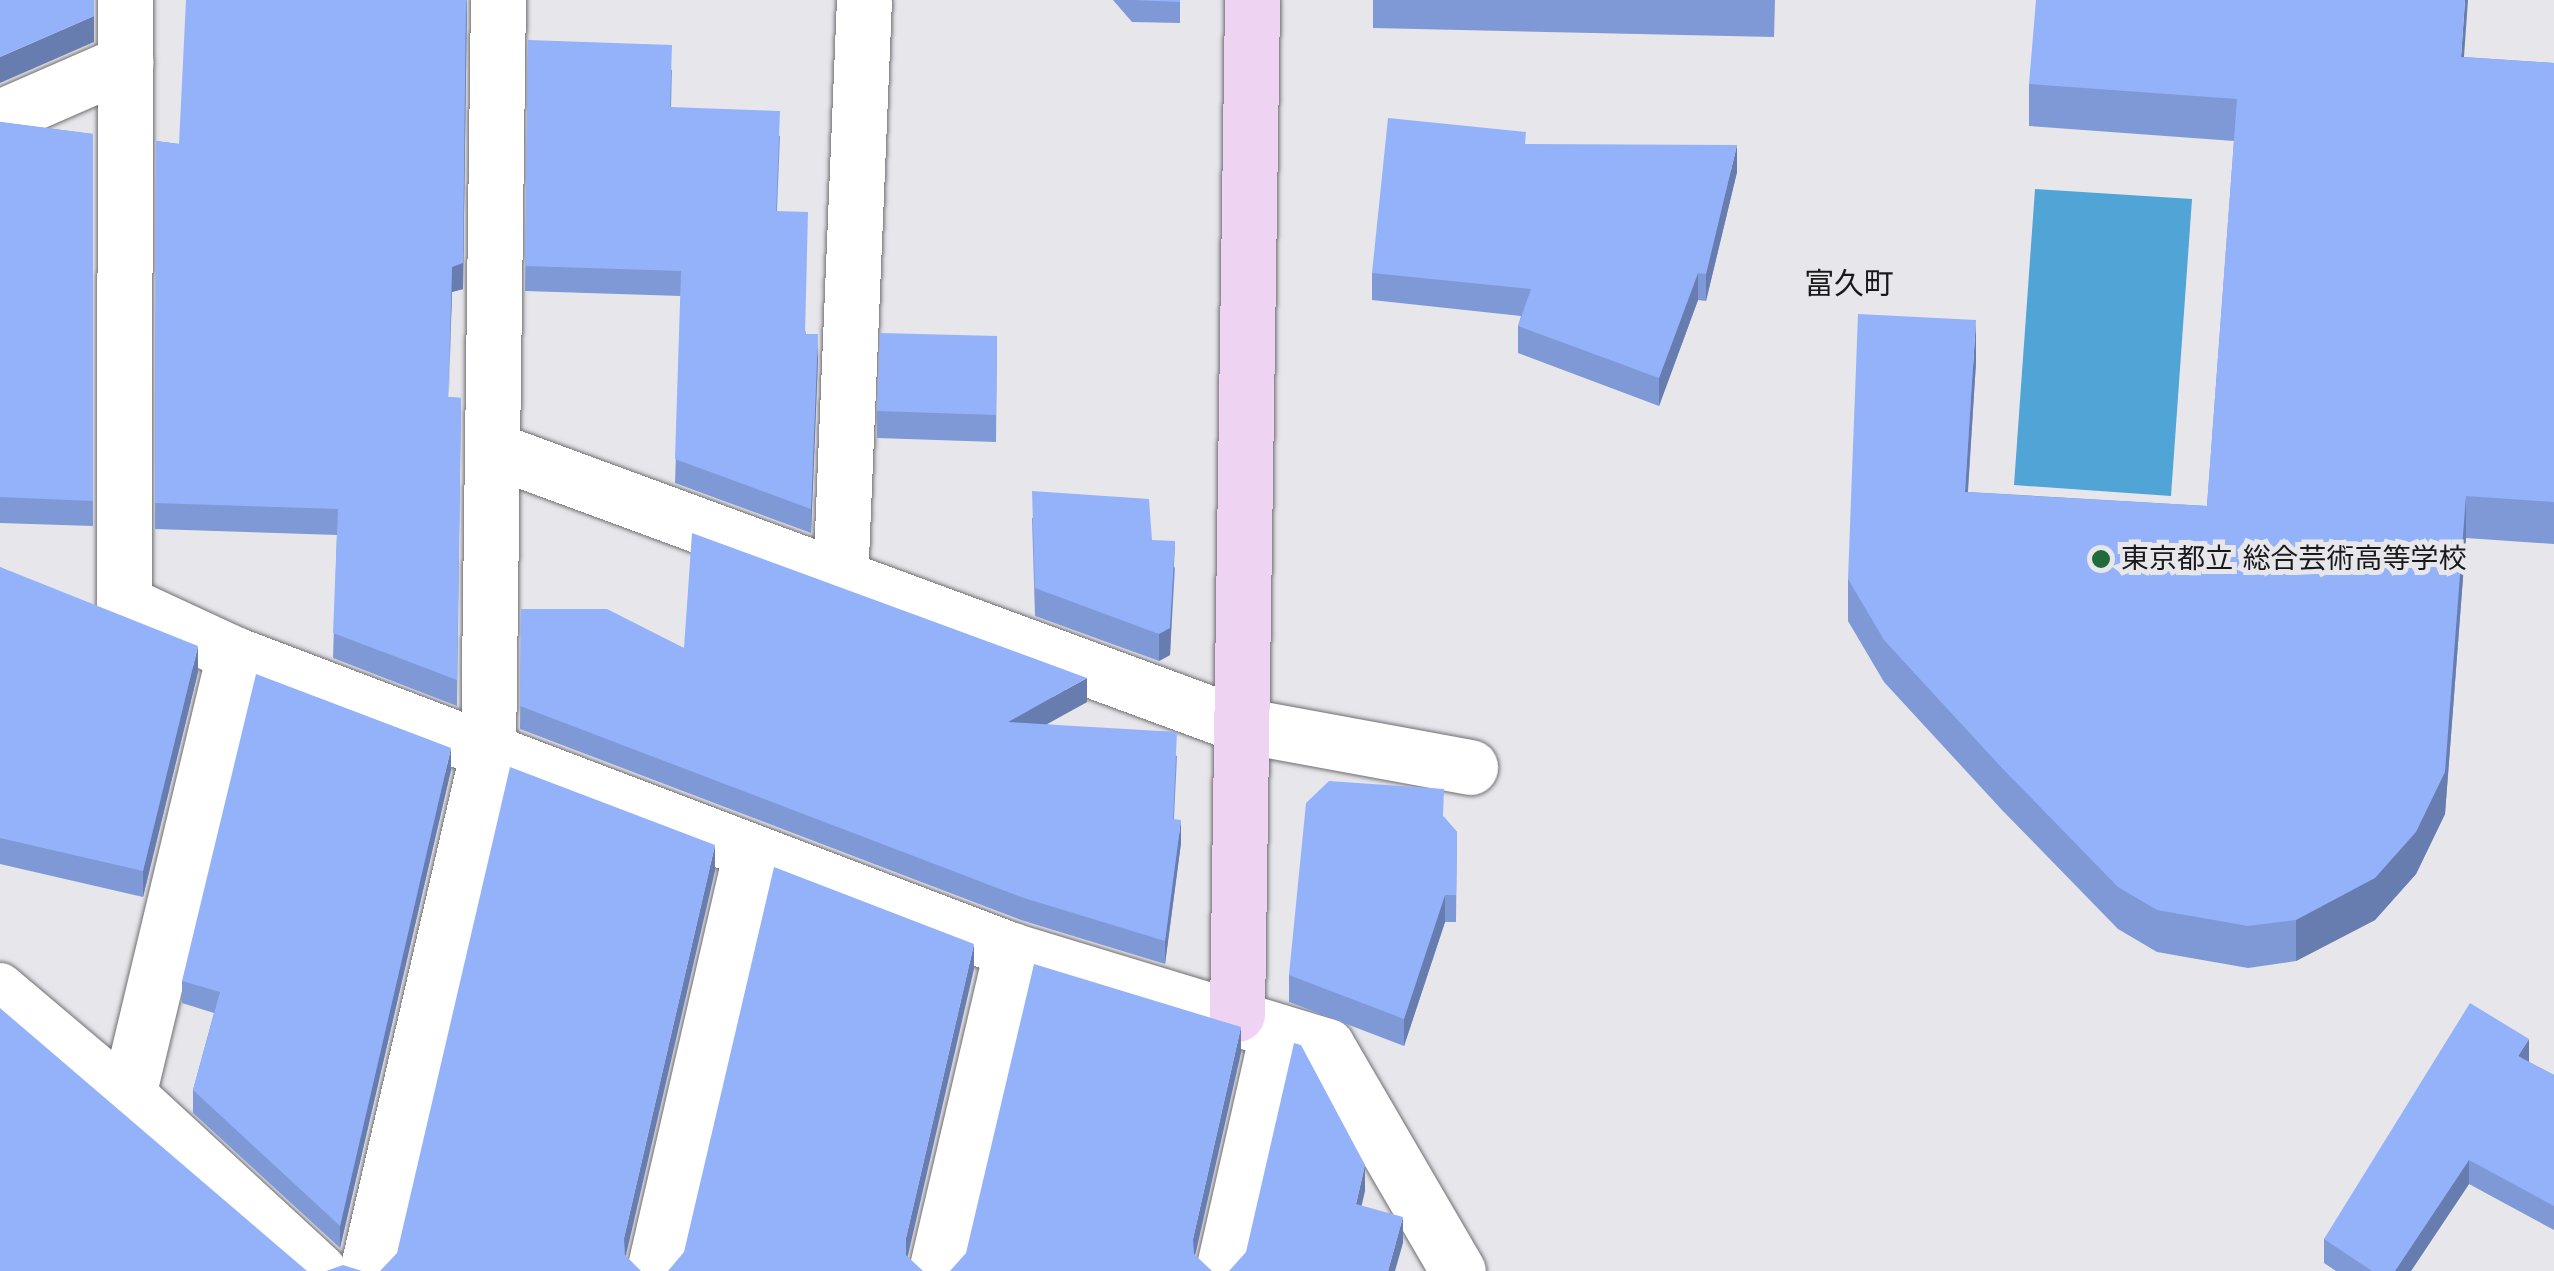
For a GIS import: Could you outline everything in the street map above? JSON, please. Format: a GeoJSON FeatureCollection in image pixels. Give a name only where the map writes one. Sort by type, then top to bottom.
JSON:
{"type":"FeatureCollection","features":[{"type":"Feature","properties":{"kind":"street"},"geometry":{"type":"LineString","coordinates":[[125,0],[124,603],[234,654],[1011,950],[1256,1021],[1326,1046],[1458,1271]]}},
{"type":"Feature","properties":{"kind":"street"},"geometry":{"type":"LineString","coordinates":[[366,1271],[488,750],[497,451],[498,0]]}},
{"type":"Feature","properties":{"kind":"street"},"geometry":{"type":"LineString","coordinates":[[840,582],[864,0]]}},
{"type":"Feature","properties":{"kind":"street"},"geometry":{"type":"LineString","coordinates":[[1252,0],[1241,725],[1256,1021]]}},
{"type":"Feature","properties":{"kind":"street"},"geometry":{"type":"LineString","coordinates":[[0,116],[126,62]]}},
{"type":"Feature","properties":{"kind":"street"},"geometry":{"type":"LineString","coordinates":[[497,451],[840,582],[1241,725],[1470,767]]}},
{"type":"Feature","properties":{"kind":"street"},"geometry":{"type":"LineString","coordinates":[[234,654],[128,1095],[319,1271]]}},
{"type":"Feature","properties":{"kind":"street"},"geometry":{"type":"LineString","coordinates":[[654,1271],[752,852]]}},
{"type":"Feature","properties":{"kind":"street"},"geometry":{"type":"LineString","coordinates":[[936,1271],[1011,950]]}},
{"type":"Feature","properties":{"kind":"lane"},"geometry":{"type":"LineString","coordinates":[[0,987],[128,1095]]}},
{"type":"Feature","properties":{"kind":"lane"},"geometry":{"type":"LineString","coordinates":[[1220,1271],[1256,1021]]}},
{"type":"Feature","properties":{"kind":"water"},"geometry":{"type":"Polygon","coordinates":[[[2035,189],[2192,199],[2171,496],[2014,485],[2035,189]]]}},
{"type":"Feature","properties":{"kind":"building"},"geometry":{"type":"Polygon","coordinates":[[[0,0],[94,0],[94,16],[0,57],[0,0]]]}},
{"type":"Feature","properties":{"kind":"building"},"geometry":{"type":"Polygon","coordinates":[[[186,0],[466,0],[463,263],[452,267],[448,397],[461,398],[457,680],[333,633],[338,509],[155,503],[156,141],[179,144],[186,0]]]}},
{"type":"Feature","properties":{"kind":"building"},"geometry":{"type":"Polygon","coordinates":[[[2036,0],[2465,0],[2461,57],[2554,63],[2554,502],[2466,496],[2445,772],[2416,832],[2375,878],[2296,920],[2248,926],[2157,910],[2118,887],[1884,640],[1848,579],[1858,314],[1976,320],[1965,492],[2207,506],[2237,99],[2029,84],[2036,0]]]}},
{"type":"Feature","properties":{"kind":"building"},"geometry":{"type":"Polygon","coordinates":[[[528,40],[672,45],[670,107],[780,111],[776,211],[808,212],[805,334],[818,334],[811,509],[675,459],[681,271],[525,266],[528,40]]]}},
{"type":"Feature","properties":{"kind":"building"},"geometry":{"type":"Polygon","coordinates":[[[1388,118],[1526,132],[1525,144],[1737,145],[1706,274],[1698,273],[1659,378],[1518,326],[1531,289],[1372,273],[1388,118]]]}},
{"type":"Feature","properties":{"kind":"building"},"geometry":{"type":"Polygon","coordinates":[[[0,122],[93,134],[93,501],[0,497],[0,122]]]}},
{"type":"Feature","properties":{"kind":"building"},"geometry":{"type":"Polygon","coordinates":[[[880,333],[997,336],[996,415],[877,411],[880,333]]]}},
{"type":"Feature","properties":{"kind":"building"},"geometry":{"type":"Polygon","coordinates":[[[1032,491],[1149,499],[1152,540],[1175,541],[1170,628],[1159,634],[1035,588],[1032,491]]]}},
{"type":"Feature","properties":{"kind":"building"},"geometry":{"type":"Polygon","coordinates":[[[692,533],[1087,678],[1008,722],[1177,732],[1173,819],[1181,820],[1165,941],[1021,897],[520,706],[521,609],[607,609],[684,648],[692,533]]]}},
{"type":"Feature","properties":{"kind":"building"},"geometry":{"type":"Polygon","coordinates":[[[0,567],[198,646],[143,871],[0,838],[0,567]]]}},
{"type":"Feature","properties":{"kind":"building"},"geometry":{"type":"Polygon","coordinates":[[[256,674],[451,748],[340,1226],[193,1090],[220,992],[182,981],[256,674]]]}},
{"type":"Feature","properties":{"kind":"building"},"geometry":{"type":"Polygon","coordinates":[[[510,767],[715,845],[624,1238],[625,1255],[641,1271],[380,1271],[397,1253],[510,767]]]}},
{"type":"Feature","properties":{"kind":"building"},"geometry":{"type":"Polygon","coordinates":[[[1329,781],[1444,789],[1443,816],[1457,832],[1456,895],[1445,895],[1404,1019],[1289,975],[1306,803],[1329,781]]]}},
{"type":"Feature","properties":{"kind":"building"},"geometry":{"type":"Polygon","coordinates":[[[774,867],[974,944],[906,1238],[906,1255],[923,1271],[668,1271],[684,1252],[774,867]]]}},
{"type":"Feature","properties":{"kind":"building"},"geometry":{"type":"Polygon","coordinates":[[[1034,964],[1241,1027],[1193,1239],[1194,1254],[1212,1271],[950,1271],[966,1253],[1034,964]]]}},
{"type":"Feature","properties":{"kind":"building"},"geometry":{"type":"Polygon","coordinates":[[[2470,1003],[2529,1039],[2518,1056],[2554,1075],[2554,1206],[2469,1160],[2395,1271],[2372,1271],[2324,1239],[2470,1003]]]}},
{"type":"Feature","properties":{"kind":"building"},"geometry":{"type":"Polygon","coordinates":[[[0,1008],[307,1271],[0,1271],[0,1008]]]}},
{"type":"Feature","properties":{"kind":"building"},"geometry":{"type":"Polygon","coordinates":[[[1294,1043],[1301,1045],[1365,1165],[1356,1204],[1403,1217],[1388,1271],[1229,1271],[1246,1252],[1294,1043]]]}},
{"type":"Feature","properties":{"kind":"building"},"geometry":{"type":"Polygon","coordinates":[[[343,1265],[362,1271],[326,1271],[343,1265]]]}},
{"type":"Feature","properties":{"kind":"place","name":"東京都立 総合芸術高等学校"},"geometry":{"type":"Point","coordinates":[2101,559]}},
{"type":"Feature","properties":{"kind":"district","name":"富久町"},"geometry":{"type":"Point","coordinates":[1849,284]}}]}
